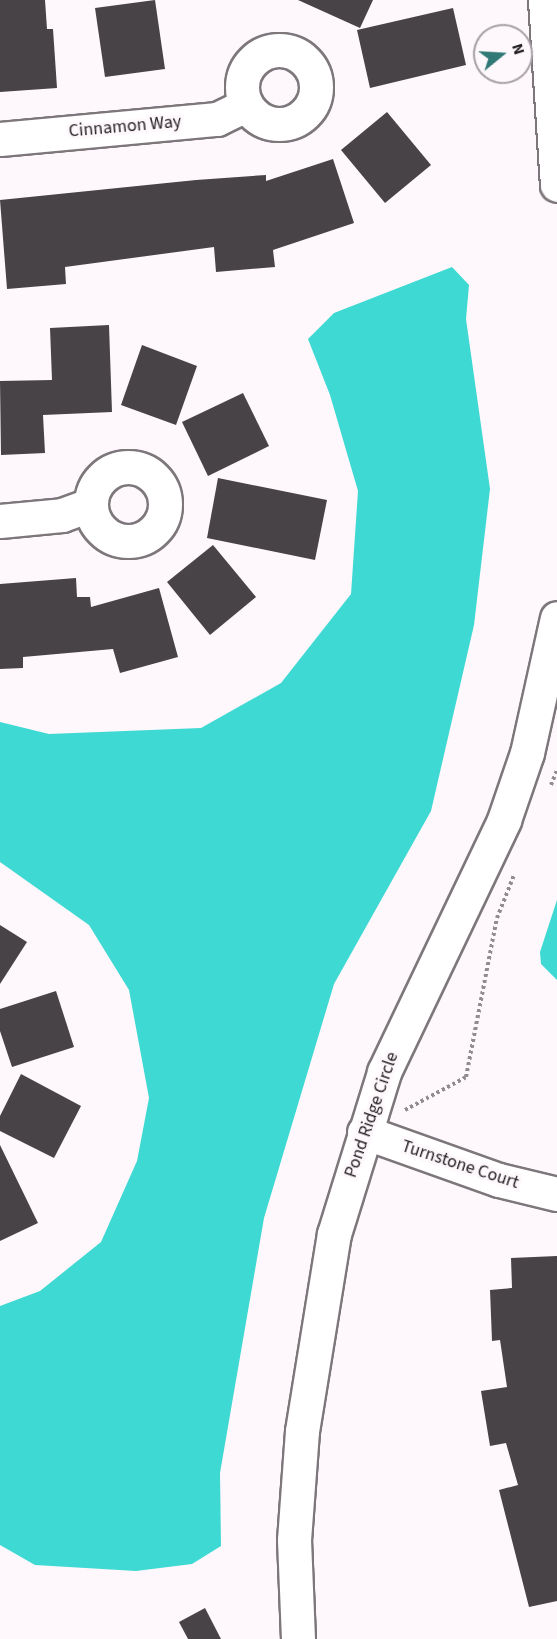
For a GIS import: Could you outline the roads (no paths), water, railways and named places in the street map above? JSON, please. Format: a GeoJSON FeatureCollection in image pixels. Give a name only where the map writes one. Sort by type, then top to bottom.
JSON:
{"type":"FeatureCollection","features":[{"type":"Feature","properties":{"kind":"street"},"geometry":{"type":"LineString","coordinates":[[545,0],[557,185]]}},
{"type":"Feature","properties":{"kind":"street","name":"Cinnamon Way"},"geometry":{"type":"LineString","coordinates":[[0,139],[218,119],[246,105]]}},
{"type":"Feature","properties":{"kind":"street"},"geometry":{"type":"LineString","coordinates":[[0,521],[62,515],[90,505]]}},
{"type":"Feature","properties":{"kind":"street","name":"Pond Ridge Circle"},"geometry":{"type":"LineString","coordinates":[[298,1639],[294,1540],[302,1431],[334,1234],[364,1132],[409,1018],[504,820],[527,753],[557,618]]}},
{"type":"Feature","properties":{"kind":"street","name":"Turnstone Court"},"geometry":{"type":"LineString","coordinates":[[364,1132],[500,1180],[557,1194]]}},
{"type":"Feature","properties":{"kind":"water"},"geometry":{"type":"Polygon","coordinates":[[[452,267],[469,285],[466,319],[490,489],[474,625],[431,811],[334,984],[264,1218],[220,1473],[221,1546],[192,1564],[136,1571],[35,1565],[0,1545],[0,1306],[40,1291],[101,1242],[137,1161],[149,1098],[129,990],[89,925],[0,862],[0,722],[49,734],[201,728],[281,683],[351,594],[358,491],[330,395],[308,339],[334,313],[452,267]]]}},
{"type":"Feature","properties":{"kind":"water"},"geometry":{"type":"Polygon","coordinates":[[[557,900],[557,980],[541,964],[540,952],[557,900]]]}}]}
